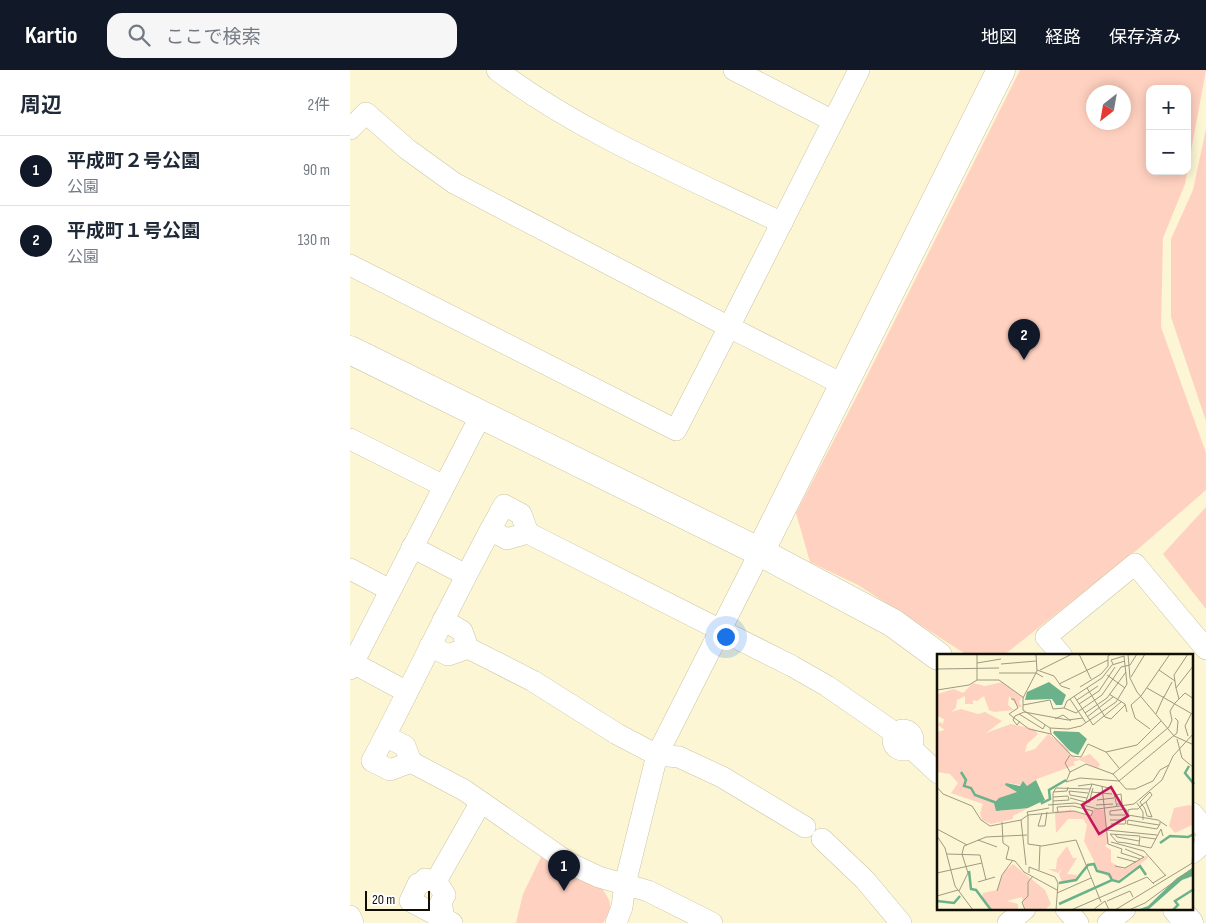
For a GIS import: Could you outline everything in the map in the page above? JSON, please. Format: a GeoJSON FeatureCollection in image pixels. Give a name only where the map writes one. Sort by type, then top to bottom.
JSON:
{"type":"FeatureCollection","features":[{"type":"Feature","properties":{"kind":"street"},"geometry":{"type":"LineString","coordinates":[[497,70],[549,106],[592,130],[782,224]]}},
{"type":"Feature","properties":{"kind":"street"},"geometry":{"type":"LineString","coordinates":[[734,70],[833,121]]}},
{"type":"Feature","properties":{"kind":"street"},"geometry":{"type":"LineString","coordinates":[[350,265],[676,430],[859,70]]}},
{"type":"Feature","properties":{"kind":"street"},"geometry":{"type":"LineString","coordinates":[[616,923],[622,907],[625,884],[656,755],[760,552],[1001,70]]}},
{"type":"Feature","properties":{"kind":"street"},"geometry":{"type":"LineString","coordinates":[[350,129],[366,113],[407,149],[454,183],[844,385]]}},
{"type":"Feature","properties":{"kind":"street"},"geometry":{"type":"LineString","coordinates":[[350,350],[760,552],[893,624],[937,655]]}},
{"type":"Feature","properties":{"kind":"street"},"geometry":{"type":"LineString","coordinates":[[406,692],[352,666],[481,415]]}},
{"type":"Feature","properties":{"kind":"street"},"geometry":{"type":"LineString","coordinates":[[350,439],[444,486]]}},
{"type":"Feature","properties":{"kind":"street"},"geometry":{"type":"LineString","coordinates":[[411,762],[390,770],[372,761],[466,575],[504,505],[521,514],[528,533],[827,686],[902,740],[937,772]]}},
{"type":"Feature","properties":{"kind":"street"},"geometry":{"type":"LineString","coordinates":[[490,530],[507,539],[528,533]]}},
{"type":"Feature","properties":{"kind":"street"},"geometry":{"type":"LineString","coordinates":[[412,548],[466,575]]}},
{"type":"Feature","properties":{"kind":"street"},"geometry":{"type":"LineString","coordinates":[[1060,654],[1046,637],[1135,564],[1206,649]]}},
{"type":"Feature","properties":{"kind":"street"},"geometry":{"type":"LineString","coordinates":[[350,569],[390,590]]}},
{"type":"Feature","properties":{"kind":"street"},"geometry":{"type":"LineString","coordinates":[[443,620],[462,630],[468,648],[533,681],[577,711],[656,755],[679,757],[722,777],[813,833],[865,880],[901,923]]}},
{"type":"Feature","properties":{"kind":"street"},"geometry":{"type":"LineString","coordinates":[[430,646],[448,655],[468,648]]}},
{"type":"Feature","properties":{"kind":"street"},"geometry":{"type":"LineString","coordinates":[[385,736],[405,746],[411,762],[464,790],[569,863],[599,877],[648,891],[712,923]]}},
{"type":"Feature","properties":{"kind":"street"},"geometry":{"type":"LineString","coordinates":[[436,881],[481,802]]}},
{"type":"Feature","properties":{"kind":"street"},"geometry":{"type":"LineString","coordinates":[[1194,815],[1206,830]]}},
{"type":"Feature","properties":{"kind":"street"},"geometry":{"type":"LineString","coordinates":[[1194,851],[1206,841]]}},
{"type":"Feature","properties":{"kind":"street"},"geometry":{"type":"LineString","coordinates":[[425,879],[436,881],[445,895],[441,902],[448,921],[410,900],[418,884],[422,883],[425,879]]}},
{"type":"Feature","properties":{"kind":"street"},"geometry":{"type":"LineString","coordinates":[[1008,923],[1024,910]]}},
{"type":"Feature","properties":{"kind":"street"},"geometry":{"type":"LineString","coordinates":[[1067,910],[1078,923]]}},
{"type":"Feature","properties":{"kind":"street"},"geometry":{"type":"LineString","coordinates":[[1108,923],[1124,910]]}},
{"type":"Feature","properties":{"kind":"street"},"geometry":{"type":"LineString","coordinates":[[1178,910],[1189,923]]}},
{"type":"Feature","properties":{"kind":"street"},"geometry":{"type":"LineString","coordinates":[[350,916],[353,923]]}},
{"type":"Feature","properties":{"kind":"shaded area"},"geometry":{"type":"Polygon","coordinates":[[[1020,70],[1206,70],[1191,151],[1191,85],[1146,85],[1146,175],[1187,175],[1185,184],[1163,238],[1161,327],[1206,453],[1206,490],[1137,550],[1005,654],[965,654],[858,585],[810,562],[796,513],[859,392],[1020,70]]]}},
{"type":"Feature","properties":{"kind":"shaded area"},"geometry":{"type":"Polygon","coordinates":[[[1206,129],[1206,421],[1171,317],[1171,239],[1193,190],[1206,129]]]}},
{"type":"Feature","properties":{"kind":"shaded area"},"geometry":{"type":"Polygon","coordinates":[[[1206,507],[1206,609],[1163,554],[1206,507]]]}},
{"type":"Feature","properties":{"kind":"shaded area"},"geometry":{"type":"Polygon","coordinates":[[[541,857],[602,888],[609,900],[611,910],[603,923],[516,923],[523,894],[541,857]]]}},
{"type":"Feature","properties":{"kind":"place","name":"平成町１号公園"},"geometry":{"type":"Point","coordinates":[1024,360]}},
{"type":"Feature","properties":{"kind":"place","name":"平成町２号公園"},"geometry":{"type":"Point","coordinates":[564,891]}}]}
